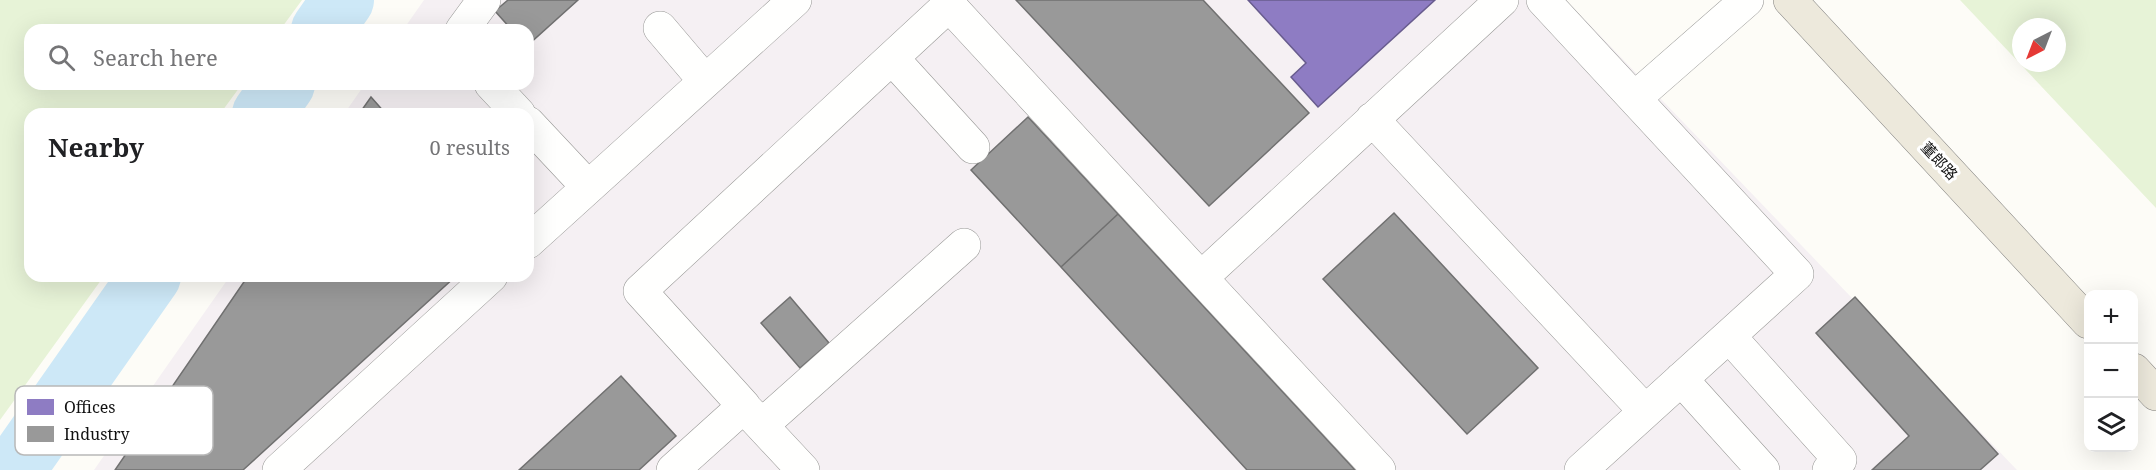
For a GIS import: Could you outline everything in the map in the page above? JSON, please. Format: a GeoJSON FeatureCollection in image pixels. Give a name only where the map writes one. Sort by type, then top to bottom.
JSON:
{"type":"FeatureCollection","features":[{"type":"Feature","properties":{"kind":"main road","name":"董郎路"},"geometry":{"type":"LineString","coordinates":[[1790,0],[2084,318]]}},
{"type":"Feature","properties":{"kind":"main road"},"geometry":{"type":"LineString","coordinates":[[2138,375],[2156,394]]}},
{"type":"Feature","properties":{"kind":"lane"},"geometry":{"type":"LineString","coordinates":[[466,24],[484,0]]}},
{"type":"Feature","properties":{"kind":"lane"},"geometry":{"type":"LineString","coordinates":[[534,237],[795,0]]}},
{"type":"Feature","properties":{"kind":"lane"},"geometry":{"type":"LineString","coordinates":[[1201,278],[1502,0]]}},
{"type":"Feature","properties":{"kind":"lane"},"geometry":{"type":"LineString","coordinates":[[1544,0],[1797,274],[1581,470]]}},
{"type":"Feature","properties":{"kind":"lane"},"geometry":{"type":"LineString","coordinates":[[1635,98],[1747,0]]}},
{"type":"Feature","properties":{"kind":"lane"},"geometry":{"type":"LineString","coordinates":[[803,470],[640,291],[892,58],[946,3],[1379,470]]}},
{"type":"Feature","properties":{"kind":"lane"},"geometry":{"type":"LineString","coordinates":[[660,28],[705,81]]}},
{"type":"Feature","properties":{"kind":"lane"},"geometry":{"type":"LineString","coordinates":[[892,58],[974,147]]}},
{"type":"Feature","properties":{"kind":"lane"},"geometry":{"type":"LineString","coordinates":[[497,90],[513,108]]}},
{"type":"Feature","properties":{"kind":"lane"},"geometry":{"type":"LineString","coordinates":[[1372,119],[1645,411]]}},
{"type":"Feature","properties":{"kind":"lane"},"geometry":{"type":"LineString","coordinates":[[534,130],[588,188]]}},
{"type":"Feature","properties":{"kind":"lane"},"geometry":{"type":"LineString","coordinates":[[673,470],[753,416],[964,245]]}},
{"type":"Feature","properties":{"kind":"lane"},"geometry":{"type":"LineString","coordinates":[[279,470],[484,282]]}},
{"type":"Feature","properties":{"kind":"lane"},"geometry":{"type":"LineString","coordinates":[[1730,336],[1840,460],[1828,470]]}},
{"type":"Feature","properties":{"kind":"lane"},"geometry":{"type":"LineString","coordinates":[[1681,379],[1763,470]]}},
{"type":"Feature","properties":{"kind":"shaded area"},"geometry":{"type":"Polygon","coordinates":[[[424,0],[1566,0],[2017,470],[94,470],[105,455],[213,455],[213,386],[153,386],[226,282],[534,282],[534,108],[348,108],[361,90],[534,90],[534,24],[407,24],[424,0]]]}},
{"type":"Feature","properties":{"kind":"green space"},"geometry":{"type":"Polygon","coordinates":[[[0,0],[302,0],[284,24],[24,24],[24,90],[238,90],[224,108],[24,108],[24,282],[100,282],[25,386],[15,386],[15,399],[0,420],[0,0]]]}},
{"type":"Feature","properties":{"kind":"green space"},"geometry":{"type":"Polygon","coordinates":[[[1960,0],[2156,0],[2156,208],[2028,72],[2066,72],[2066,18],[2012,18],[2012,55],[1960,0]]]}},
{"type":"Feature","properties":{"kind":"building: Offices"},"geometry":{"type":"Polygon","coordinates":[[[1248,0],[1435,0],[1318,107],[1291,77],[1306,63],[1248,0]]]}},
{"type":"Feature","properties":{"kind":"building: Industry"},"geometry":{"type":"Polygon","coordinates":[[[508,0],[578,0],[534,40],[534,24],[507,24],[495,11],[508,0]]]}},
{"type":"Feature","properties":{"kind":"building: Industry"},"geometry":{"type":"Polygon","coordinates":[[[1016,0],[1203,0],[1309,113],[1209,206],[1016,0]]]}},
{"type":"Feature","properties":{"kind":"building: Industry"},"geometry":{"type":"Polygon","coordinates":[[[371,97],[381,108],[363,108],[371,97]]]}},
{"type":"Feature","properties":{"kind":"building: Industry"},"geometry":{"type":"Polygon","coordinates":[[[1028,117],[1118,214],[1061,267],[971,170],[1028,117]]]}},
{"type":"Feature","properties":{"kind":"building: Industry"},"geometry":{"type":"Polygon","coordinates":[[[1394,213],[1538,368],[1467,434],[1323,279],[1394,213]]]}},
{"type":"Feature","properties":{"kind":"building: Industry"},"geometry":{"type":"Polygon","coordinates":[[[1118,214],[1355,470],[1247,470],[1061,267],[1118,214]]]}},
{"type":"Feature","properties":{"kind":"building: Industry"},"geometry":{"type":"Polygon","coordinates":[[[244,282],[449,282],[243,470],[115,470],[125,455],[213,455],[213,386],[173,386],[244,282]]]}},
{"type":"Feature","properties":{"kind":"building: Industry"},"geometry":{"type":"Polygon","coordinates":[[[790,297],[829,343],[800,368],[761,323],[790,297]]]}},
{"type":"Feature","properties":{"kind":"building: Industry"},"geometry":{"type":"Polygon","coordinates":[[[1855,297],[1998,454],[1980,470],[1872,470],[1909,436],[1816,333],[1855,297]]]}},
{"type":"Feature","properties":{"kind":"building: Industry"},"geometry":{"type":"Polygon","coordinates":[[[621,376],[676,436],[639,470],[519,470],[621,376]]]}},
{"type":"Feature","properties":{"kind":"waterway"},"geometry":{"type":"LineString","coordinates":[[326,24],[343,0]]}},
{"type":"Feature","properties":{"kind":"waterway"},"geometry":{"type":"LineString","coordinates":[[267,108],[280,90]]}},
{"type":"Feature","properties":{"kind":"waterway"},"geometry":{"type":"LineString","coordinates":[[73,386],[146,282]]}},
{"type":"Feature","properties":{"kind":"waterway"},"geometry":{"type":"LineString","coordinates":[[14,470],[25,455]]}}]}
